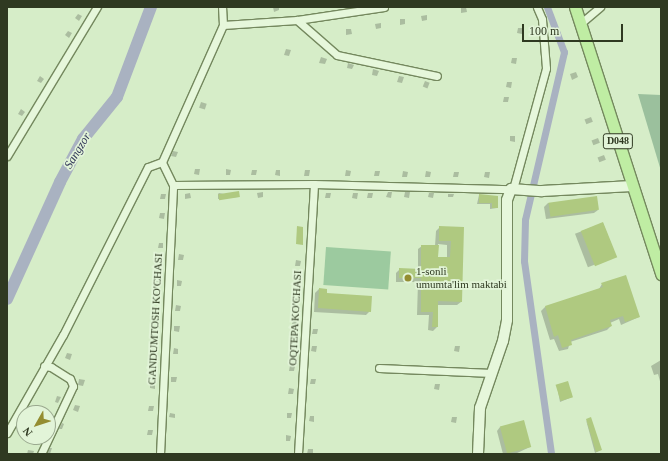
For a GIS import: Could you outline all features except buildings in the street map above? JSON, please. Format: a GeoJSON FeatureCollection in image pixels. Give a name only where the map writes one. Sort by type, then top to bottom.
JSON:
{"type":"FeatureCollection","features":[{"type":"Feature","properties":{"kind":"main road","name":"D048"},"geometry":{"type":"LineString","coordinates":[[575,7],[661,274]]}},
{"type":"Feature","properties":{"kind":"main road"},"geometry":{"type":"LineString","coordinates":[[478,454],[480,408],[492,373],[507,320],[507,200],[515,189],[542,191],[632,186]]}},
{"type":"Feature","properties":{"kind":"street"},"geometry":{"type":"LineString","coordinates":[[7,156],[97,7]]}},
{"type":"Feature","properties":{"kind":"street"},"geometry":{"type":"LineString","coordinates":[[7,433],[63,335],[148,167],[162,162],[223,25],[222,7]]}},
{"type":"Feature","properties":{"kind":"street"},"geometry":{"type":"LineString","coordinates":[[223,25],[297,20],[384,7]]}},
{"type":"Feature","properties":{"kind":"street"},"geometry":{"type":"LineString","coordinates":[[162,162],[173,185],[314,184],[515,189],[546,68],[542,19],[537,7]]}},
{"type":"Feature","properties":{"kind":"street"},"geometry":{"type":"LineString","coordinates":[[581,23],[600,7]]}},
{"type":"Feature","properties":{"kind":"street"},"geometry":{"type":"LineString","coordinates":[[297,20],[337,55],[436,76]]}},
{"type":"Feature","properties":{"kind":"street","name":"OQTEPA KO'CHASI"},"geometry":{"type":"LineString","coordinates":[[298,454],[314,184]]}},
{"type":"Feature","properties":{"kind":"street","name":"GANDUMTOSH KO'CHASI"},"geometry":{"type":"LineString","coordinates":[[160,454],[173,185]]}},
{"type":"Feature","properties":{"kind":"street"},"geometry":{"type":"LineString","coordinates":[[41,454],[73,386],[70,379],[52,367],[44,366]]}},
{"type":"Feature","properties":{"kind":"street"},"geometry":{"type":"LineString","coordinates":[[379,368],[492,373]]}},
{"type":"Feature","properties":{"kind":"green space"},"geometry":{"type":"Polygon","coordinates":[[[638,94],[661,95],[661,171],[638,94]]]}},
{"type":"Feature","properties":{"kind":"green space"},"geometry":{"type":"Polygon","coordinates":[[[326,247],[391,252],[388,289],[323,285],[326,247]]]}},
{"type":"Feature","properties":{"kind":"waterway","name":"Sangzor"},"geometry":{"type":"LineString","coordinates":[[7,299],[60,182],[83,139],[117,97],[151,7]]}},
{"type":"Feature","properties":{"kind":"waterway"},"geometry":{"type":"LineString","coordinates":[[547,7],[564,52],[525,220],[524,261],[551,454]]}},
{"type":"Feature","properties":{"kind":"place","name":"1-sonli umumta'lim maktabi"},"geometry":{"type":"Point","coordinates":[408,278]}}]}
